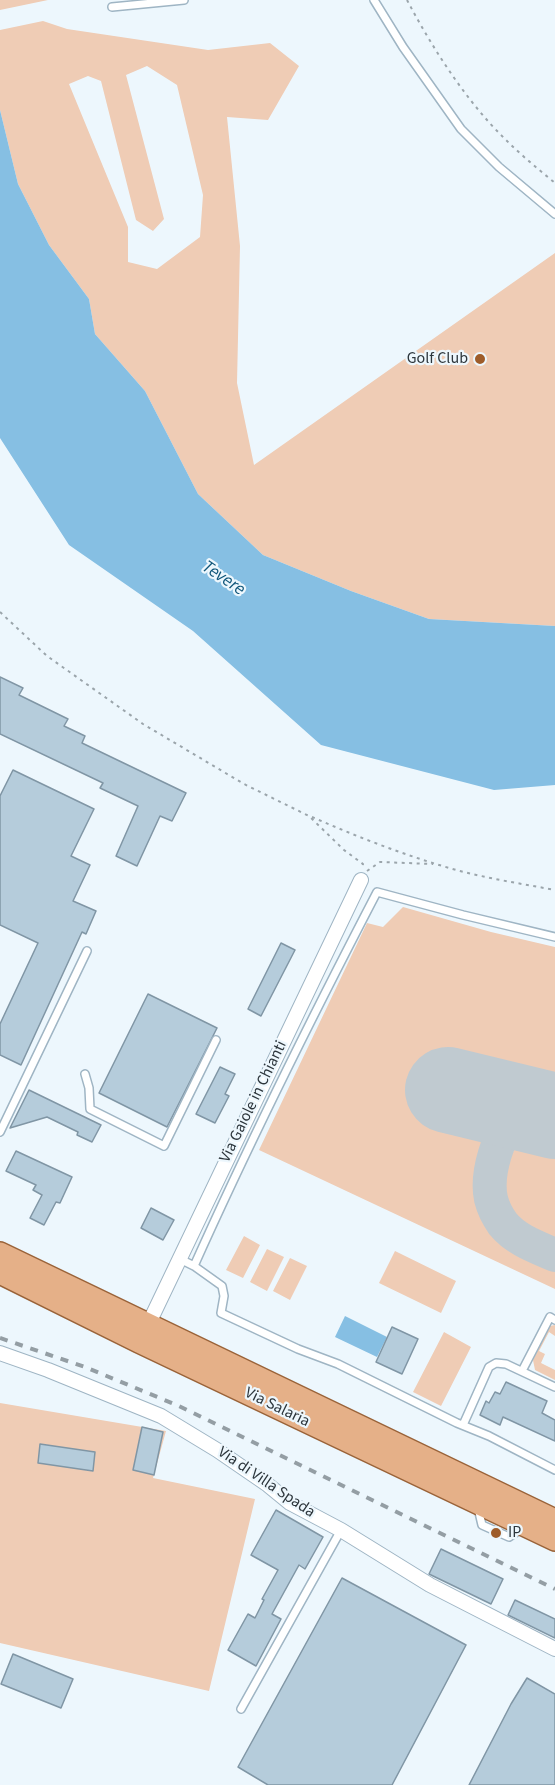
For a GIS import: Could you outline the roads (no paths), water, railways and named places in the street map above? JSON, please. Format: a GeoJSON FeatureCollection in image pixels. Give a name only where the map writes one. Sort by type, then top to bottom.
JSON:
{"type":"FeatureCollection","features":[{"type":"Feature","properties":{"kind":"main road","name":"Via Salaria"},"geometry":{"type":"LineString","coordinates":[[0,1253],[555,1520]]}},
{"type":"Feature","properties":{"kind":"main road","name":"Via Salaria"},"geometry":{"type":"LineString","coordinates":[[3,1278],[555,1540]]}},
{"type":"Feature","properties":{"kind":"street","name":"Via Gaiole in Chianti"},"geometry":{"type":"LineString","coordinates":[[148,1324],[360,880]]}},
{"type":"Feature","properties":{"kind":"street","name":"Via di Villa Spada"},"geometry":{"type":"LineString","coordinates":[[0,1353],[161,1416],[217,1450],[290,1503],[341,1530],[430,1585],[555,1649]]}},
{"type":"Feature","properties":{"kind":"lane"},"geometry":{"type":"LineString","coordinates":[[111,7],[184,0]]}},
{"type":"Feature","properties":{"kind":"lane"},"geometry":{"type":"LineString","coordinates":[[374,0],[403,47],[461,129],[499,167],[555,214]]}},
{"type":"Feature","properties":{"kind":"lane"},"geometry":{"type":"LineString","coordinates":[[194,1266],[293,1055],[377,892],[555,937]]}},
{"type":"Feature","properties":{"kind":"lane"},"geometry":{"type":"LineString","coordinates":[[0,1132],[87,951]]}},
{"type":"Feature","properties":{"kind":"lane"},"geometry":{"type":"LineString","coordinates":[[85,1074],[89,1088],[90,1109],[164,1146],[216,1040]]}},
{"type":"Feature","properties":{"kind":"lane"},"geometry":{"type":"LineString","coordinates":[[180,1259],[222,1286],[224,1296],[221,1312],[338,1364],[555,1470]]}},
{"type":"Feature","properties":{"kind":"lane"},"geometry":{"type":"LineString","coordinates":[[522,1371],[550,1317],[555,1320]]}},
{"type":"Feature","properties":{"kind":"lane"},"geometry":{"type":"LineString","coordinates":[[463,1425],[489,1367],[496,1363],[506,1364],[555,1387]]}},
{"type":"Feature","properties":{"kind":"lane"},"geometry":{"type":"LineString","coordinates":[[241,1708],[341,1530]]}},
{"type":"Feature","properties":{"kind":"water","name":"Tevere"},"geometry":{"type":"Polygon","coordinates":[[[0,110],[18,184],[49,245],[89,299],[95,334],[145,391],[198,494],[263,555],[351,591],[429,619],[555,626],[555,785],[494,790],[321,745],[193,631],[69,545],[0,438],[0,110]]]}},
{"type":"Feature","properties":{"kind":"water"},"geometry":{"type":"Polygon","coordinates":[[[345,1316],[387,1337],[377,1357],[335,1337],[345,1316]]]}},
{"type":"Feature","properties":{"kind":"railway"},"geometry":{"type":"LineString","coordinates":[[0,1338],[85,1367],[179,1406],[555,1589]]}},
{"type":"Feature","properties":{"kind":"place","name":"Golf Club"},"geometry":{"type":"Point","coordinates":[480,359]}},
{"type":"Feature","properties":{"kind":"place","name":"IP"},"geometry":{"type":"Point","coordinates":[496,1533]}}]}
